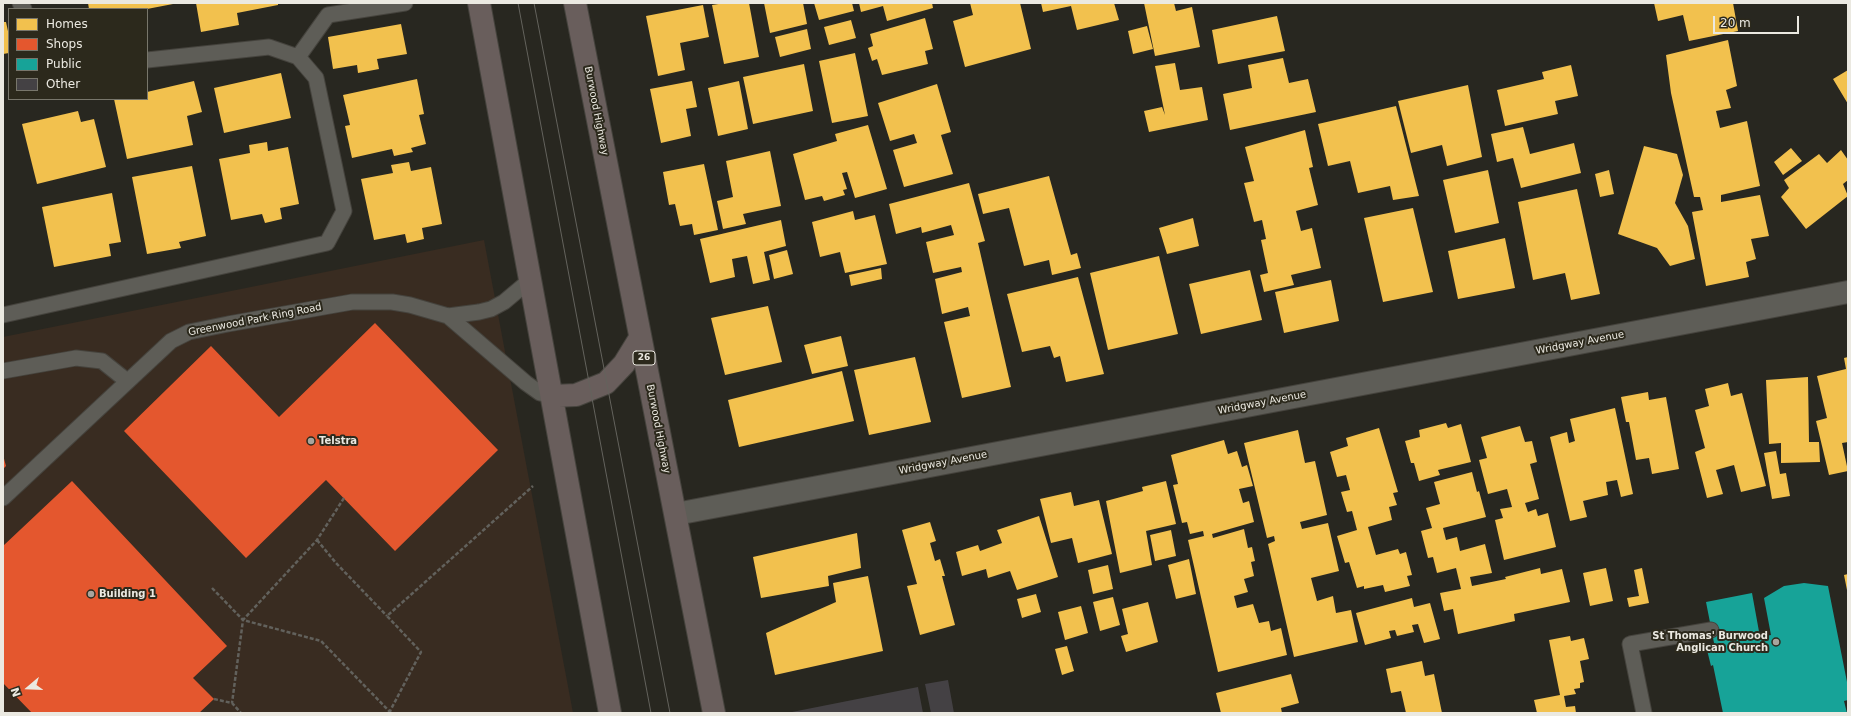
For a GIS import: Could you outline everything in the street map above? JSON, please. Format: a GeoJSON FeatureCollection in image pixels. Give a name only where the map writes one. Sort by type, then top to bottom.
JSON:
{"type":"FeatureCollection","features":[{"type":"Feature","properties":{"kind":"highway"},"geometry":{"type":"LineString","coordinates":[[479,3],[529,281],[553,396],[610,713]]}},
{"type":"Feature","properties":{"kind":"highway","name":"Burwood Highway"},"geometry":{"type":"LineString","coordinates":[[575,3],[714,713]]}},
{"type":"Feature","properties":{"kind":"highway"},"geometry":{"type":"LineString","coordinates":[[553,396],[576,395],[606,383],[624,364],[640,338]]}},
{"type":"Feature","properties":{"kind":"street","name":"Wridgway Avenue"},"geometry":{"type":"LineString","coordinates":[[676,514],[1848,292]]}},
{"type":"Feature","properties":{"kind":"lane"},"geometry":{"type":"LineString","coordinates":[[298,57],[328,15],[405,3]]}},
{"type":"Feature","properties":{"kind":"lane"},"geometry":{"type":"LineString","coordinates":[[3,315],[327,243],[344,211],[316,78],[298,57],[269,47],[148,60]]}},
{"type":"Feature","properties":{"kind":"lane"},"geometry":{"type":"LineString","coordinates":[[448,316],[472,314],[491,308],[504,302],[529,281]]}},
{"type":"Feature","properties":{"kind":"lane","name":"Greenwood Park Ring Road"},"geometry":{"type":"LineString","coordinates":[[3,498],[159,351],[180,336],[189,332],[328,306],[374,302],[410,305],[448,316]]}},
{"type":"Feature","properties":{"kind":"lane"},"geometry":{"type":"LineString","coordinates":[[448,316],[526,383],[540,393],[553,396]]}},
{"type":"Feature","properties":{"kind":"lane"},"geometry":{"type":"LineString","coordinates":[[3,371],[76,358],[102,361],[127,381]]}},
{"type":"Feature","properties":{"kind":"lane"},"geometry":{"type":"LineString","coordinates":[[1644,713],[1630,644],[1711,630]]}},
{"type":"Feature","properties":{"kind":"path"},"geometry":{"type":"LineString","coordinates":[[387,616],[533,486]]}},
{"type":"Feature","properties":{"kind":"path"},"geometry":{"type":"LineString","coordinates":[[232,703],[243,620],[317,540],[344,498]]}},
{"type":"Feature","properties":{"kind":"path"},"geometry":{"type":"LineString","coordinates":[[212,588],[243,620],[321,641],[390,713],[421,652],[336,563],[317,540]]}},
{"type":"Feature","properties":{"kind":"path"},"geometry":{"type":"LineString","coordinates":[[214,699],[232,703],[240,713]]}},
{"type":"Feature","properties":{"kind":"shaded area"},"geometry":{"type":"Polygon","coordinates":[[[484,240],[573,713],[3,713],[3,337],[484,240]]]}},
{"type":"Feature","properties":{"kind":"building: Homes"},"geometry":{"type":"Polygon","coordinates":[[[88,3],[173,3],[148,9],[89,8],[88,3]]]}},
{"type":"Feature","properties":{"kind":"building: Homes"},"geometry":{"type":"Polygon","coordinates":[[[196,3],[278,3],[278,5],[237,13],[239,25],[201,32],[196,3]]]}},
{"type":"Feature","properties":{"kind":"building: Homes"},"geometry":{"type":"Polygon","coordinates":[[[725,3],[749,3],[759,57],[724,64],[712,5],[725,3]]]}},
{"type":"Feature","properties":{"kind":"building: Homes"},"geometry":{"type":"Polygon","coordinates":[[[764,3],[803,3],[807,24],[770,33],[764,3]]]}},
{"type":"Feature","properties":{"kind":"building: Homes"},"geometry":{"type":"Polygon","coordinates":[[[814,3],[852,3],[854,11],[819,20],[814,3]]]}},
{"type":"Feature","properties":{"kind":"building: Homes"},"geometry":{"type":"Polygon","coordinates":[[[859,3],[932,3],[933,8],[887,21],[883,6],[861,12],[859,3]]]}},
{"type":"Feature","properties":{"kind":"building: Homes"},"geometry":{"type":"Polygon","coordinates":[[[970,3],[1020,3],[1031,49],[965,67],[953,21],[973,15],[970,3]]]}},
{"type":"Feature","properties":{"kind":"building: Homes"},"geometry":{"type":"Polygon","coordinates":[[[1041,3],[1114,3],[1119,20],[1077,30],[1071,6],[1043,12],[1041,3]]]}},
{"type":"Feature","properties":{"kind":"building: Homes"},"geometry":{"type":"Polygon","coordinates":[[[1144,3],[1174,3],[1176,11],[1192,7],[1200,47],[1155,56],[1144,3]]]}},
{"type":"Feature","properties":{"kind":"building: Homes"},"geometry":{"type":"Polygon","coordinates":[[[1654,3],[1733,3],[1738,31],[1689,41],[1683,15],[1658,21],[1654,3]]]}},
{"type":"Feature","properties":{"kind":"building: Homes"},"geometry":{"type":"Polygon","coordinates":[[[703,5],[709,37],[680,43],[685,70],[658,76],[646,16],[703,5]]]}},
{"type":"Feature","properties":{"kind":"building: Homes"},"geometry":{"type":"Polygon","coordinates":[[[1277,16],[1285,51],[1218,64],[1212,30],[1277,16]]]}},
{"type":"Feature","properties":{"kind":"building: Homes"},"geometry":{"type":"Polygon","coordinates":[[[925,18],[933,49],[925,51],[928,64],[882,75],[877,59],[872,61],[868,48],[873,46],[870,34],[925,18]]]}},
{"type":"Feature","properties":{"kind":"building: Homes"},"geometry":{"type":"Polygon","coordinates":[[[851,20],[856,38],[829,45],[824,27],[851,20]]]}},
{"type":"Feature","properties":{"kind":"building: Homes"},"geometry":{"type":"Polygon","coordinates":[[[3,22],[6,22],[8,31],[8,53],[3,54],[3,22]]]}},
{"type":"Feature","properties":{"kind":"building: Homes"},"geometry":{"type":"Polygon","coordinates":[[[401,24],[407,54],[377,59],[379,69],[358,73],[357,65],[333,69],[328,37],[401,24]]]}},
{"type":"Feature","properties":{"kind":"building: Homes"},"geometry":{"type":"Polygon","coordinates":[[[1147,26],[1153,49],[1133,54],[1128,31],[1147,26]]]}},
{"type":"Feature","properties":{"kind":"building: Homes"},"geometry":{"type":"Polygon","coordinates":[[[807,29],[811,49],[780,57],[775,37],[807,29]]]}},
{"type":"Feature","properties":{"kind":"building: Homes"},"geometry":{"type":"Polygon","coordinates":[[[1728,40],[1737,86],[1726,90],[1731,108],[1716,111],[1720,128],[1747,121],[1760,186],[1721,195],[1721,202],[1760,195],[1769,236],[1751,239],[1756,259],[1746,262],[1749,277],[1706,286],[1692,212],[1703,210],[1700,197],[1694,197],[1671,93],[1666,55],[1728,40]]]}},
{"type":"Feature","properties":{"kind":"building: Homes"},"geometry":{"type":"Polygon","coordinates":[[[855,53],[868,116],[832,123],[819,61],[855,53]]]}},
{"type":"Feature","properties":{"kind":"building: Homes"},"geometry":{"type":"Polygon","coordinates":[[[1283,58],[1289,83],[1308,79],[1316,112],[1230,130],[1223,94],[1252,88],[1248,65],[1283,58]]]}},
{"type":"Feature","properties":{"kind":"building: Homes"},"geometry":{"type":"Polygon","coordinates":[[[1175,63],[1180,90],[1202,87],[1208,120],[1149,132],[1144,111],[1162,107],[1165,115],[1155,66],[1175,63]]]}},
{"type":"Feature","properties":{"kind":"building: Homes"},"geometry":{"type":"Polygon","coordinates":[[[804,64],[813,111],[753,124],[743,77],[804,64]]]}},
{"type":"Feature","properties":{"kind":"building: Homes"},"geometry":{"type":"Polygon","coordinates":[[[1571,65],[1578,96],[1555,101],[1558,114],[1505,126],[1497,90],[1544,79],[1542,72],[1571,65]]]}},
{"type":"Feature","properties":{"kind":"building: Homes"},"geometry":{"type":"Polygon","coordinates":[[[1848,70],[1848,104],[1833,79],[1848,70]]]}},
{"type":"Feature","properties":{"kind":"building: Homes"},"geometry":{"type":"Polygon","coordinates":[[[281,73],[291,118],[224,133],[214,88],[281,73]]]}},
{"type":"Feature","properties":{"kind":"building: Homes"},"geometry":{"type":"Polygon","coordinates":[[[417,79],[424,114],[419,115],[426,144],[411,148],[413,152],[394,156],[392,149],[352,158],[345,126],[350,125],[343,95],[417,79]]]}},
{"type":"Feature","properties":{"kind":"building: Homes"},"geometry":{"type":"Polygon","coordinates":[[[194,81],[202,112],[187,116],[193,145],[127,159],[114,100],[148,100],[148,92],[194,81]]]}},
{"type":"Feature","properties":{"kind":"building: Homes"},"geometry":{"type":"Polygon","coordinates":[[[692,81],[697,107],[686,109],[691,136],[661,143],[650,89],[692,81]]]}},
{"type":"Feature","properties":{"kind":"building: Homes"},"geometry":{"type":"Polygon","coordinates":[[[739,81],[748,129],[718,136],[708,88],[739,81]]]}},
{"type":"Feature","properties":{"kind":"building: Homes"},"geometry":{"type":"Polygon","coordinates":[[[937,84],[951,132],[941,135],[953,174],[904,187],[893,150],[917,143],[914,134],[890,141],[878,103],[937,84]]]}},
{"type":"Feature","properties":{"kind":"building: Homes"},"geometry":{"type":"Polygon","coordinates":[[[1468,85],[1482,157],[1447,166],[1442,145],[1411,153],[1398,101],[1468,85]]]}},
{"type":"Feature","properties":{"kind":"building: Homes"},"geometry":{"type":"Polygon","coordinates":[[[1396,106],[1419,196],[1393,200],[1390,186],[1358,193],[1350,161],[1328,166],[1318,124],[1396,106]]]}},
{"type":"Feature","properties":{"kind":"building: Homes"},"geometry":{"type":"Polygon","coordinates":[[[78,111],[81,122],[94,119],[106,167],[37,184],[22,124],[78,111]]]}},
{"type":"Feature","properties":{"kind":"building: Homes"},"geometry":{"type":"Polygon","coordinates":[[[868,125],[887,189],[855,198],[847,172],[842,173],[847,189],[843,190],[845,195],[824,201],[822,196],[805,200],[793,154],[837,141],[835,134],[868,125]]]}},
{"type":"Feature","properties":{"kind":"building: Homes"},"geometry":{"type":"Polygon","coordinates":[[[1523,127],[1530,154],[1574,143],[1581,173],[1521,188],[1513,158],[1497,162],[1491,134],[1523,127]]]}},
{"type":"Feature","properties":{"kind":"building: Homes"},"geometry":{"type":"Polygon","coordinates":[[[1305,130],[1313,167],[1309,168],[1318,205],[1296,211],[1301,231],[1312,228],[1321,268],[1291,275],[1294,285],[1264,292],[1260,275],[1268,273],[1261,240],[1266,239],[1262,220],[1254,222],[1244,183],[1254,181],[1245,147],[1305,130]]]}},
{"type":"Feature","properties":{"kind":"building: Homes"},"geometry":{"type":"Polygon","coordinates":[[[267,142],[268,151],[288,147],[299,204],[280,208],[282,219],[265,223],[262,214],[231,220],[219,159],[250,153],[249,145],[267,142]]]}},
{"type":"Feature","properties":{"kind":"building: Homes"},"geometry":{"type":"Polygon","coordinates":[[[1644,146],[1677,154],[1683,175],[1675,203],[1688,226],[1695,259],[1670,266],[1657,248],[1618,234],[1644,146]]]}},
{"type":"Feature","properties":{"kind":"building: Homes"},"geometry":{"type":"Polygon","coordinates":[[[1791,148],[1802,161],[1783,175],[1774,162],[1791,148]]]}},
{"type":"Feature","properties":{"kind":"building: Homes"},"geometry":{"type":"Polygon","coordinates":[[[1841,150],[1848,160],[1848,180],[1843,184],[1848,196],[1806,229],[1781,197],[1789,188],[1784,180],[1819,154],[1827,163],[1841,150]]]}},
{"type":"Feature","properties":{"kind":"building: Homes"},"geometry":{"type":"Polygon","coordinates":[[[770,151],[781,206],[743,214],[746,224],[723,229],[717,201],[733,197],[726,161],[770,151]]]}},
{"type":"Feature","properties":{"kind":"building: Homes"},"geometry":{"type":"Polygon","coordinates":[[[409,162],[411,171],[431,167],[442,224],[422,228],[424,239],[407,243],[405,234],[374,240],[361,179],[393,173],[391,165],[409,162]]]}},
{"type":"Feature","properties":{"kind":"building: Homes"},"geometry":{"type":"Polygon","coordinates":[[[704,164],[718,230],[694,235],[692,224],[680,226],[675,204],[669,205],[663,172],[704,164]]]}},
{"type":"Feature","properties":{"kind":"building: Homes"},"geometry":{"type":"Polygon","coordinates":[[[192,166],[206,236],[179,242],[181,248],[147,254],[132,177],[192,166]]]}},
{"type":"Feature","properties":{"kind":"building: Homes"},"geometry":{"type":"Polygon","coordinates":[[[1488,170],[1499,223],[1455,233],[1443,180],[1488,170]]]}},
{"type":"Feature","properties":{"kind":"building: Homes"},"geometry":{"type":"Polygon","coordinates":[[[1609,170],[1614,194],[1600,197],[1595,174],[1609,170]]]}},
{"type":"Feature","properties":{"kind":"building: Homes"},"geometry":{"type":"Polygon","coordinates":[[[1049,176],[1071,255],[1077,253],[1081,268],[1052,275],[1049,260],[1024,266],[1009,208],[983,214],[978,194],[1049,176]]]}},
{"type":"Feature","properties":{"kind":"building: Homes"},"geometry":{"type":"Polygon","coordinates":[[[969,183],[985,241],[978,243],[1011,387],[962,398],[944,322],[970,316],[968,307],[942,314],[935,279],[962,272],[961,267],[933,273],[926,242],[954,235],[951,225],[922,233],[921,227],[896,234],[889,204],[969,183]]]}},
{"type":"Feature","properties":{"kind":"building: Homes"},"geometry":{"type":"Polygon","coordinates":[[[1577,189],[1600,294],[1571,300],[1565,273],[1533,280],[1518,202],[1577,189]]]}},
{"type":"Feature","properties":{"kind":"building: Homes"},"geometry":{"type":"Polygon","coordinates":[[[112,193],[121,242],[109,244],[111,256],[54,267],[42,207],[112,193]]]}},
{"type":"Feature","properties":{"kind":"building: Homes"},"geometry":{"type":"Polygon","coordinates":[[[1413,208],[1433,292],[1383,302],[1364,218],[1413,208]]]}},
{"type":"Feature","properties":{"kind":"building: Homes"},"geometry":{"type":"Polygon","coordinates":[[[853,211],[855,220],[875,215],[887,264],[845,273],[840,252],[820,257],[812,222],[853,211]]]}},
{"type":"Feature","properties":{"kind":"building: Homes"},"geometry":{"type":"Polygon","coordinates":[[[1193,218],[1199,246],[1167,254],[1159,228],[1193,218]]]}},
{"type":"Feature","properties":{"kind":"building: Homes"},"geometry":{"type":"Polygon","coordinates":[[[781,220],[786,246],[764,252],[770,280],[753,284],[747,256],[732,259],[735,277],[710,283],[700,239],[781,220]]]}},
{"type":"Feature","properties":{"kind":"building: Homes"},"geometry":{"type":"Polygon","coordinates":[[[1505,238],[1515,288],[1458,299],[1448,251],[1505,238]]]}},
{"type":"Feature","properties":{"kind":"building: Homes"},"geometry":{"type":"Polygon","coordinates":[[[787,250],[793,274],[774,279],[769,255],[787,250]]]}},
{"type":"Feature","properties":{"kind":"building: Homes"},"geometry":{"type":"Polygon","coordinates":[[[1159,256],[1178,334],[1108,350],[1090,273],[1159,256]]]}},
{"type":"Feature","properties":{"kind":"building: Homes"},"geometry":{"type":"Polygon","coordinates":[[[881,268],[882,279],[851,286],[849,275],[881,268]]]}},
{"type":"Feature","properties":{"kind":"building: Homes"},"geometry":{"type":"Polygon","coordinates":[[[1250,270],[1262,320],[1201,334],[1189,284],[1250,270]]]}},
{"type":"Feature","properties":{"kind":"building: Homes"},"geometry":{"type":"Polygon","coordinates":[[[1078,277],[1104,374],[1066,382],[1060,356],[1054,358],[1050,346],[1022,352],[1007,294],[1078,277]]]}},
{"type":"Feature","properties":{"kind":"building: Homes"},"geometry":{"type":"Polygon","coordinates":[[[1331,280],[1339,321],[1284,333],[1275,292],[1331,280]]]}},
{"type":"Feature","properties":{"kind":"building: Homes"},"geometry":{"type":"Polygon","coordinates":[[[768,306],[782,362],[725,375],[711,318],[768,306]]]}},
{"type":"Feature","properties":{"kind":"building: Homes"},"geometry":{"type":"Polygon","coordinates":[[[841,336],[848,366],[812,374],[804,345],[841,336]]]}},
{"type":"Feature","properties":{"kind":"building: Homes"},"geometry":{"type":"Polygon","coordinates":[[[915,357],[931,422],[869,435],[854,370],[915,357]]]}},
{"type":"Feature","properties":{"kind":"building: Homes"},"geometry":{"type":"Polygon","coordinates":[[[1848,357],[1848,442],[1842,443],[1848,471],[1829,475],[1816,421],[1827,418],[1817,376],[1846,369],[1844,358],[1848,357]]]}},
{"type":"Feature","properties":{"kind":"building: Homes"},"geometry":{"type":"Polygon","coordinates":[[[842,371],[854,421],[739,447],[728,400],[842,371]]]}},
{"type":"Feature","properties":{"kind":"building: Homes"},"geometry":{"type":"Polygon","coordinates":[[[1808,377],[1809,442],[1819,442],[1820,462],[1781,463],[1781,443],[1769,444],[1766,380],[1808,377]]]}},
{"type":"Feature","properties":{"kind":"building: Homes"},"geometry":{"type":"Polygon","coordinates":[[[1728,383],[1731,396],[1742,393],[1766,486],[1741,492],[1734,465],[1716,470],[1723,494],[1707,498],[1695,452],[1705,448],[1695,410],[1709,406],[1705,389],[1728,383]]]}},
{"type":"Feature","properties":{"kind":"building: Homes"},"geometry":{"type":"Polygon","coordinates":[[[1648,392],[1649,400],[1666,397],[1679,469],[1652,474],[1649,458],[1636,460],[1629,422],[1626,422],[1621,397],[1648,392]]]}},
{"type":"Feature","properties":{"kind":"building: Homes"},"geometry":{"type":"Polygon","coordinates":[[[1615,408],[1633,494],[1621,497],[1617,480],[1606,482],[1608,495],[1583,501],[1587,517],[1570,521],[1550,437],[1567,432],[1569,443],[1575,441],[1570,419],[1615,408]]]}},
{"type":"Feature","properties":{"kind":"building: Homes"},"geometry":{"type":"Polygon","coordinates":[[[1446,423],[1448,428],[1461,424],[1471,462],[1438,470],[1440,475],[1419,481],[1414,463],[1411,463],[1405,441],[1420,437],[1419,430],[1446,423]]]}},
{"type":"Feature","properties":{"kind":"building: Homes"},"geometry":{"type":"Polygon","coordinates":[[[1520,426],[1525,442],[1532,441],[1537,462],[1530,464],[1539,499],[1525,503],[1528,512],[1536,509],[1538,516],[1548,513],[1556,547],[1504,560],[1495,520],[1503,518],[1500,509],[1512,507],[1507,489],[1488,494],[1479,460],[1487,458],[1481,437],[1520,426]]]}},
{"type":"Feature","properties":{"kind":"building: Homes"},"geometry":{"type":"Polygon","coordinates":[[[1379,428],[1398,492],[1393,493],[1397,505],[1389,507],[1392,520],[1368,527],[1376,555],[1398,549],[1400,554],[1406,552],[1412,575],[1407,576],[1410,586],[1385,592],[1383,585],[1364,589],[1364,586],[1357,588],[1349,562],[1345,563],[1337,536],[1357,530],[1352,511],[1347,512],[1341,492],[1350,490],[1346,475],[1337,477],[1330,452],[1348,446],[1346,438],[1379,428]]]}},
{"type":"Feature","properties":{"kind":"building: Homes"},"geometry":{"type":"Polygon","coordinates":[[[1298,430],[1305,463],[1315,461],[1327,515],[1300,522],[1302,529],[1328,523],[1339,571],[1311,578],[1317,601],[1333,596],[1336,613],[1351,610],[1358,642],[1294,657],[1268,544],[1275,541],[1274,536],[1267,538],[1244,443],[1298,430]]]}},
{"type":"Feature","properties":{"kind":"building: Homes"},"geometry":{"type":"Polygon","coordinates":[[[1224,440],[1228,454],[1237,451],[1242,467],[1247,465],[1253,486],[1239,489],[1243,503],[1249,501],[1254,522],[1212,534],[1213,538],[1244,529],[1248,548],[1252,547],[1255,561],[1251,562],[1254,576],[1244,579],[1248,592],[1234,596],[1237,608],[1253,604],[1259,623],[1269,621],[1271,631],[1281,628],[1287,655],[1218,672],[1188,540],[1204,536],[1203,531],[1190,534],[1187,522],[1182,523],[1173,485],[1178,484],[1171,455],[1224,440]]]}},
{"type":"Feature","properties":{"kind":"building: Homes"},"geometry":{"type":"Polygon","coordinates":[[[1776,451],[1780,474],[1786,473],[1790,496],[1772,499],[1764,453],[1776,451]]]}},
{"type":"Feature","properties":{"kind":"building: Homes"},"geometry":{"type":"Polygon","coordinates":[[[1472,472],[1486,517],[1443,528],[1446,540],[1457,537],[1460,551],[1485,544],[1492,573],[1470,577],[1472,586],[1506,579],[1505,577],[1540,568],[1541,574],[1562,569],[1570,602],[1514,614],[1515,621],[1458,634],[1453,609],[1444,611],[1440,593],[1461,589],[1456,568],[1437,573],[1433,557],[1428,558],[1421,531],[1432,528],[1426,508],[1440,504],[1434,482],[1472,472]]]}},
{"type":"Feature","properties":{"kind":"building: Homes"},"geometry":{"type":"Polygon","coordinates":[[[1166,481],[1176,524],[1146,531],[1152,565],[1120,573],[1106,501],[1143,491],[1142,487],[1166,481]]]}},
{"type":"Feature","properties":{"kind":"building: Homes"},"geometry":{"type":"Polygon","coordinates":[[[1071,492],[1074,506],[1099,500],[1112,554],[1078,563],[1072,538],[1051,543],[1040,499],[1071,492]]]}},
{"type":"Feature","properties":{"kind":"building: Homes"},"geometry":{"type":"Polygon","coordinates":[[[1039,516],[1058,577],[1017,590],[1010,571],[988,578],[986,569],[962,576],[956,552],[978,545],[980,551],[1002,543],[997,530],[1039,516]]]}},
{"type":"Feature","properties":{"kind":"building: Homes"},"geometry":{"type":"Polygon","coordinates":[[[930,522],[936,541],[930,543],[935,561],[940,559],[945,576],[942,576],[955,625],[920,635],[907,586],[917,584],[902,530],[930,522]]]}},
{"type":"Feature","properties":{"kind":"building: Homes"},"geometry":{"type":"Polygon","coordinates":[[[1171,530],[1176,556],[1155,561],[1150,535],[1171,530]]]}},
{"type":"Feature","properties":{"kind":"building: Homes"},"geometry":{"type":"Polygon","coordinates":[[[857,533],[861,568],[828,576],[829,586],[761,598],[753,557],[857,533]]]}},
{"type":"Feature","properties":{"kind":"building: Homes"},"geometry":{"type":"Polygon","coordinates":[[[1189,559],[1196,594],[1176,599],[1168,565],[1189,559]]]}},
{"type":"Feature","properties":{"kind":"building: Homes"},"geometry":{"type":"Polygon","coordinates":[[[1108,565],[1113,589],[1093,594],[1088,570],[1108,565]]]}},
{"type":"Feature","properties":{"kind":"building: Homes"},"geometry":{"type":"Polygon","coordinates":[[[1606,568],[1613,601],[1590,606],[1583,573],[1606,568]]]}},
{"type":"Feature","properties":{"kind":"building: Homes"},"geometry":{"type":"Polygon","coordinates":[[[1642,568],[1649,603],[1629,607],[1627,598],[1639,596],[1634,570],[1642,568]]]}},
{"type":"Feature","properties":{"kind":"building: Homes"},"geometry":{"type":"Polygon","coordinates":[[[1848,574],[1848,590],[1847,590],[1844,575],[1848,574]]]}},
{"type":"Feature","properties":{"kind":"building: Homes"},"geometry":{"type":"Polygon","coordinates":[[[868,576],[883,651],[775,675],[766,633],[836,602],[833,583],[868,576]]]}},
{"type":"Feature","properties":{"kind":"building: Homes"},"geometry":{"type":"Polygon","coordinates":[[[1036,594],[1041,612],[1022,618],[1017,599],[1036,594]]]}},
{"type":"Feature","properties":{"kind":"building: Homes"},"geometry":{"type":"Polygon","coordinates":[[[1113,597],[1120,625],[1100,631],[1093,602],[1113,597]]]}},
{"type":"Feature","properties":{"kind":"building: Homes"},"geometry":{"type":"Polygon","coordinates":[[[1412,598],[1414,607],[1430,603],[1440,639],[1424,643],[1418,624],[1412,625],[1414,632],[1397,636],[1395,630],[1389,631],[1391,638],[1365,645],[1356,613],[1412,598]]]}},
{"type":"Feature","properties":{"kind":"building: Homes"},"geometry":{"type":"Polygon","coordinates":[[[1148,602],[1158,642],[1126,652],[1121,636],[1128,634],[1122,609],[1148,602]]]}},
{"type":"Feature","properties":{"kind":"building: Homes"},"geometry":{"type":"Polygon","coordinates":[[[1081,606],[1088,633],[1065,640],[1058,612],[1081,606]]]}},
{"type":"Feature","properties":{"kind":"building: Homes"},"geometry":{"type":"Polygon","coordinates":[[[1570,636],[1571,641],[1584,638],[1589,659],[1580,661],[1584,682],[1580,683],[1580,688],[1574,689],[1576,694],[1564,696],[1566,707],[1575,706],[1576,713],[1537,713],[1534,700],[1560,695],[1549,640],[1570,636]]]}},
{"type":"Feature","properties":{"kind":"building: Homes"},"geometry":{"type":"Polygon","coordinates":[[[1067,646],[1074,671],[1062,675],[1055,649],[1067,646]]]}},
{"type":"Feature","properties":{"kind":"building: Homes"},"geometry":{"type":"Polygon","coordinates":[[[1422,661],[1425,676],[1434,674],[1442,713],[1406,713],[1401,691],[1391,693],[1386,669],[1422,661]]]}},
{"type":"Feature","properties":{"kind":"building: Homes"},"geometry":{"type":"Polygon","coordinates":[[[1291,674],[1299,703],[1281,708],[1282,713],[1221,713],[1216,693],[1291,674]]]}},
{"type":"Feature","properties":{"kind":"building: Shops","name":"Telstra"},"geometry":{"type":"Polygon","coordinates":[[[375,323],[498,450],[395,551],[326,480],[246,558],[124,431],[211,346],[279,417],[375,323]]]}},
{"type":"Feature","properties":{"kind":"building: Shops"},"geometry":{"type":"Polygon","coordinates":[[[3,455],[6,466],[3,469],[3,455]]]}},
{"type":"Feature","properties":{"kind":"building: Shops","name":"Building 1"},"geometry":{"type":"Polygon","coordinates":[[[72,481],[227,646],[193,678],[214,699],[199,713],[32,713],[3,683],[3,546],[72,481]]]}},
{"type":"Feature","properties":{"kind":"building: Public","name":"St Thomas' Burwood Anglican Church"},"geometry":{"type":"Polygon","coordinates":[[[1804,583],[1828,586],[1848,687],[1848,700],[1844,701],[1847,713],[1723,713],[1713,665],[1711,666],[1707,650],[1715,648],[1706,602],[1752,593],[1760,637],[1771,635],[1764,598],[1784,586],[1804,583]]]}},
{"type":"Feature","properties":{"kind":"building: Other"},"geometry":{"type":"Polygon","coordinates":[[[948,680],[954,713],[931,713],[925,684],[948,680]]]}},
{"type":"Feature","properties":{"kind":"building: Other"},"geometry":{"type":"Polygon","coordinates":[[[918,687],[923,713],[792,713],[792,712],[918,687]]]}},
{"type":"Feature","properties":{"kind":"tram line"},"geometry":{"type":"LineString","coordinates":[[518,3],[651,713]]}},
{"type":"Feature","properties":{"kind":"tram line"},"geometry":{"type":"LineString","coordinates":[[534,3],[670,713]]}},
{"type":"Feature","properties":{"kind":"place","name":"Telstra"},"geometry":{"type":"Point","coordinates":[311,441]}},
{"type":"Feature","properties":{"kind":"place","name":"Building 1"},"geometry":{"type":"Point","coordinates":[91,594]}},
{"type":"Feature","properties":{"kind":"place","name":"St Thomas' Burwood Anglican Church"},"geometry":{"type":"Point","coordinates":[1776,642]}}]}
